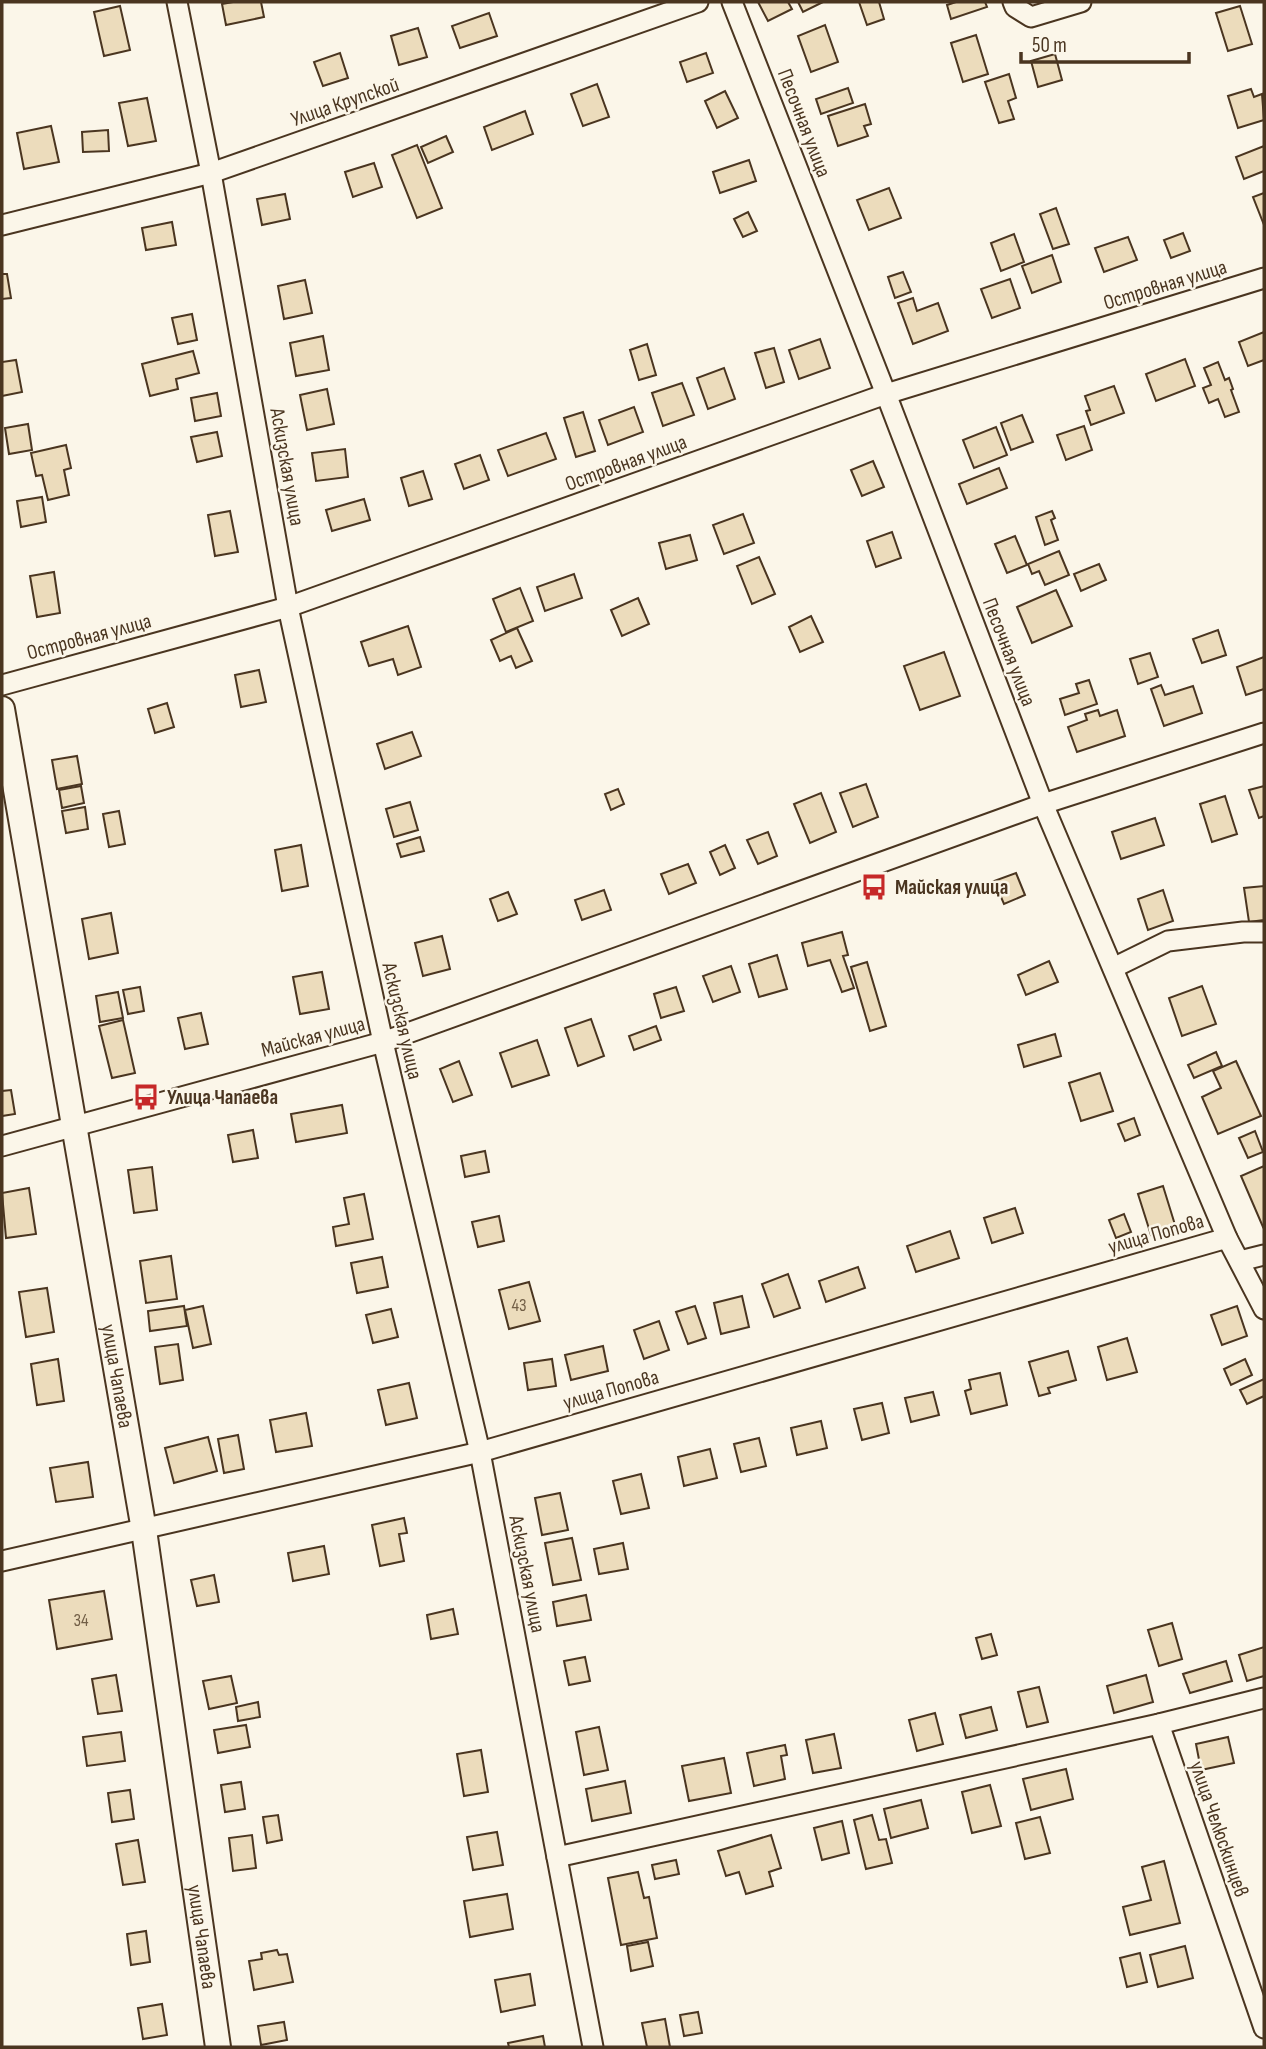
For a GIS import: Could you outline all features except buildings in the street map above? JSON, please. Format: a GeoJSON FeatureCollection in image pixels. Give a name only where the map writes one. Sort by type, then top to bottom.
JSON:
{"type":"FeatureCollection","features":[{"type":"Feature","properties":{"kind":"street","name":"Аскизская улица"},"geometry":{"type":"LineString","coordinates":[[177,2],[211,173],[288,607],[383,1042],[480,1452],[593,2047]]}},
{"type":"Feature","properties":{"kind":"street","name":"Улица Крупской"},"geometry":{"type":"LineString","coordinates":[[2,225],[211,173],[698,2]]}},
{"type":"Feature","properties":{"kind":"street","name":"Песочная улица"},"geometry":{"type":"LineString","coordinates":[[732,2],[1043,804],[1227,1238],[1264,1309]]}},
{"type":"Feature","properties":{"kind":"street"},"geometry":{"type":"LineString","coordinates":[[1014,5],[1031,17],[1081,2]]}},
{"type":"Feature","properties":{"kind":"street","name":"Островная улица"},"geometry":{"type":"LineString","coordinates":[[2,685],[288,607],[886,394],[1264,278]]}},
{"type":"Feature","properties":{"kind":"street","name":"улица Чапаева"},"geometry":{"type":"LineString","coordinates":[[2,709],[144,1530],[218,2047]]}},
{"type":"Feature","properties":{"kind":"street","name":"Майская улица"},"geometry":{"type":"LineString","coordinates":[[2,1146],[383,1042],[1043,804],[1264,733]]}},
{"type":"Feature","properties":{"kind":"street"},"geometry":{"type":"LineString","coordinates":[[1113,968],[1168,941],[1264,932]]}},
{"type":"Feature","properties":{"kind":"street","name":"улица Попова"},"geometry":{"type":"LineString","coordinates":[[2,1560],[480,1452],[1227,1238]]}},
{"type":"Feature","properties":{"kind":"street"},"geometry":{"type":"LineString","coordinates":[[1240,1261],[1264,1255]]}},
{"type":"Feature","properties":{"kind":"street"},"geometry":{"type":"LineString","coordinates":[[558,1857],[1159,1724],[1264,1698]]}},
{"type":"Feature","properties":{"kind":"street","name":"улица Челюскинцев"},"geometry":{"type":"LineString","coordinates":[[1159,1724],[1264,2028]]}},
{"type":"Feature","properties":{"kind":"place","name":"Майская улица"},"geometry":{"type":"Point","coordinates":[874,887]}},
{"type":"Feature","properties":{"kind":"place","name":"Улица Чапаева"},"geometry":{"type":"Point","coordinates":[146,1097]}}]}
